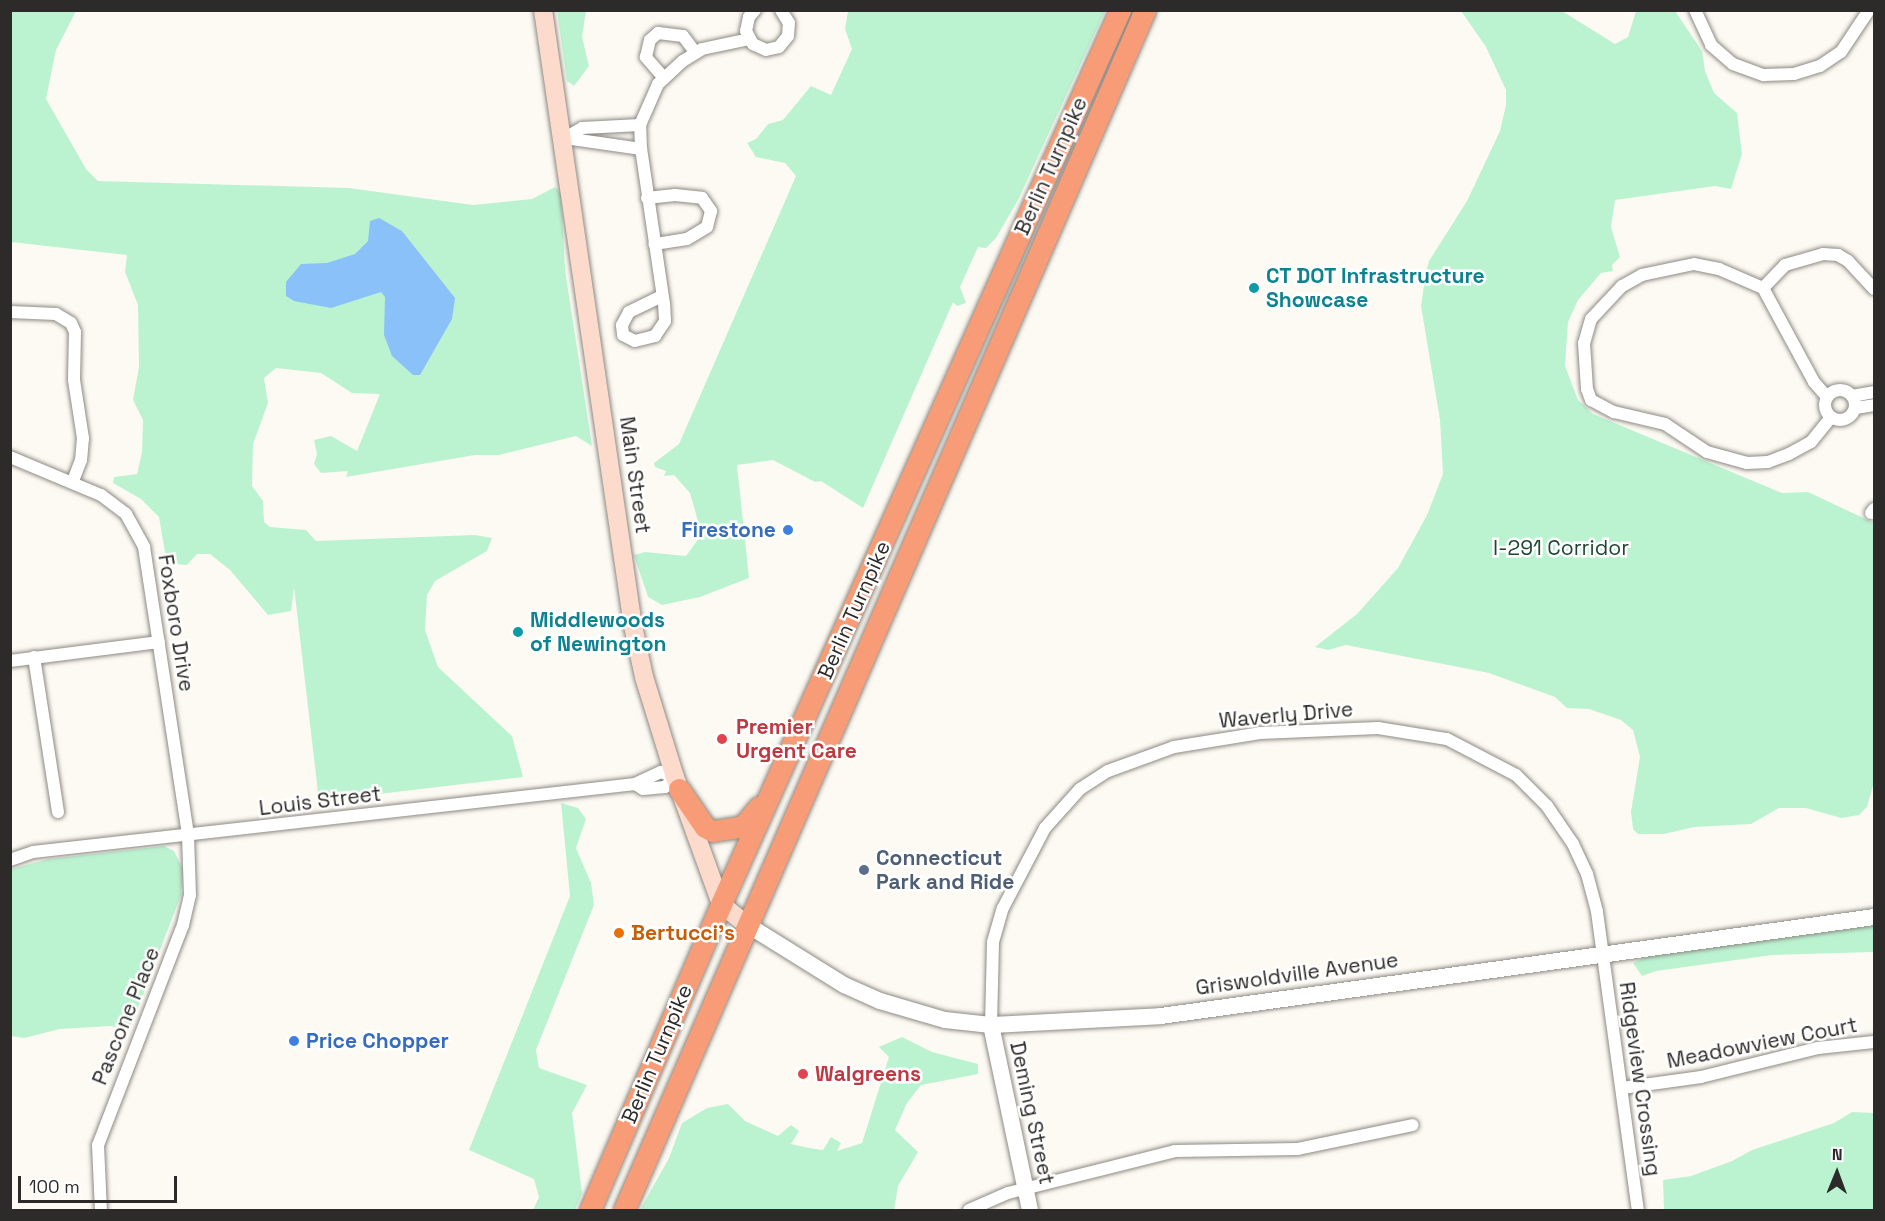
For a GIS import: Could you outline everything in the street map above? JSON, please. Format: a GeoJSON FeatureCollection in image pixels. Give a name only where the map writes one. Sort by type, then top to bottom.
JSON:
{"type":"FeatureCollection","features":[{"type":"Feature","properties":{"kind":"highway","name":"Berlin Turnpike"},"geometry":{"type":"LineString","coordinates":[[590,1210],[721,904],[904,501],[1120,10]]}},
{"type":"Feature","properties":{"kind":"highway","name":"Berlin Turnpike"},"geometry":{"type":"LineString","coordinates":[[624,1210],[746,924],[1145,10]]}},
{"type":"Feature","properties":{"kind":"highway"},"geometry":{"type":"LineString","coordinates":[[904,501],[939,486]]}},
{"type":"Feature","properties":{"kind":"highway"},"geometry":{"type":"LineString","coordinates":[[677,783],[705,827],[723,832],[749,821],[774,787]]}},
{"type":"Feature","properties":{"kind":"main road","name":"Main Street"},"geometry":{"type":"LineString","coordinates":[[543,10],[565,138],[633,626],[677,783],[721,904]]}},
{"type":"Feature","properties":{"kind":"main road"},"geometry":{"type":"LineString","coordinates":[[721,904],[746,924]]}},
{"type":"Feature","properties":{"kind":"street"},"geometry":{"type":"LineString","coordinates":[[755,10],[746,24],[749,39],[766,50],[784,42],[789,23],[781,10]]}},
{"type":"Feature","properties":{"kind":"street"},"geometry":{"type":"LineString","coordinates":[[1695,10],[1711,45],[1733,64],[1764,75],[1794,74],[1820,66],[1841,52],[1869,10]]}},
{"type":"Feature","properties":{"kind":"street"},"geometry":{"type":"LineString","coordinates":[[664,78],[646,57],[650,40],[658,33],[683,36],[696,53]]}},
{"type":"Feature","properties":{"kind":"street"},"geometry":{"type":"LineString","coordinates":[[662,296],[647,198],[640,125],[664,78],[696,53],[749,39]]}},
{"type":"Feature","properties":{"kind":"street"},"geometry":{"type":"LineString","coordinates":[[565,138],[582,128],[640,125]]}},
{"type":"Feature","properties":{"kind":"street"},"geometry":{"type":"LineString","coordinates":[[565,138],[641,149]]}},
{"type":"Feature","properties":{"kind":"street"},"geometry":{"type":"LineString","coordinates":[[647,198],[675,195],[702,198],[711,211],[707,227],[687,239],[654,244]]}},
{"type":"Feature","properties":{"kind":"street"},"geometry":{"type":"LineString","coordinates":[[1763,288],[1785,265],[1823,254],[1838,255],[1848,261],[1875,289]]}},
{"type":"Feature","properties":{"kind":"street"},"geometry":{"type":"LineString","coordinates":[[1827,397],[1814,382],[1763,288],[1719,269],[1694,264],[1651,272],[1622,286],[1591,319],[1584,343],[1587,388],[1598,407],[1665,424],[1707,452],[1747,464],[1768,462],[1811,442],[1831,417]]}},
{"type":"Feature","properties":{"kind":"street"},"geometry":{"type":"LineString","coordinates":[[10,312],[56,314],[70,323],[75,332],[74,380],[83,438],[81,460],[73,481]]}},
{"type":"Feature","properties":{"kind":"street"},"geometry":{"type":"LineString","coordinates":[[1875,392],[1854,402],[1846,420],[1831,417],[1825,409],[1827,397],[1838,390],[1854,402],[1875,405]]}},
{"type":"Feature","properties":{"kind":"street","name":"Foxboro Drive"},"geometry":{"type":"LineString","coordinates":[[10,457],[73,481],[100,495],[126,514],[144,547],[188,836]]}},
{"type":"Feature","properties":{"kind":"street"},"geometry":{"type":"LineString","coordinates":[[10,661],[159,642]]}},
{"type":"Feature","properties":{"kind":"street"},"geometry":{"type":"LineString","coordinates":[[34,657],[58,813]]}},
{"type":"Feature","properties":{"kind":"street","name":"Waverly Drive"},"geometry":{"type":"LineString","coordinates":[[991,1025],[997,925],[1030,853],[1060,809],[1108,771],[1137,757],[1260,733],[1412,731],[1447,739],[1516,775],[1547,807],[1573,844],[1597,912],[1602,954]]}},
{"type":"Feature","properties":{"kind":"street","name":"Louis Street"},"geometry":{"type":"LineString","coordinates":[[10,860],[33,852],[635,784],[643,789],[677,783]]}},
{"type":"Feature","properties":{"kind":"street","name":"Pascone Place"},"geometry":{"type":"LineString","coordinates":[[101,1210],[98,1145],[183,925],[190,895],[188,836]]}},
{"type":"Feature","properties":{"kind":"street","name":"Griswoldville Avenue"},"geometry":{"type":"LineString","coordinates":[[746,924],[844,985],[880,1000],[945,1020],[991,1025],[1161,1016],[1875,917]]}},
{"type":"Feature","properties":{"kind":"street","name":"Ridgeview Crossing"},"geometry":{"type":"LineString","coordinates":[[1602,954],[1638,1210]]}},
{"type":"Feature","properties":{"kind":"street","name":"Deming Street"},"geometry":{"type":"LineString","coordinates":[[991,1025],[1030,1210]]}},
{"type":"Feature","properties":{"kind":"street","name":"Meadowview Court"},"geometry":{"type":"LineString","coordinates":[[1622,1088],[1701,1077],[1818,1048],[1875,1042]]}},
{"type":"Feature","properties":{"kind":"street"},"geometry":{"type":"LineString","coordinates":[[969,1210],[991,1199],[1025,1189],[1175,1151],[1298,1149],[1413,1125]]}},
{"type":"Feature","properties":{"kind":"green space"},"geometry":{"type":"Polygon","coordinates":[[[11,11],[76,11],[56,50],[46,99],[86,169],[98,181],[349,188],[473,205],[532,199],[555,187],[561,193],[565,270],[592,446],[576,436],[499,455],[475,455],[346,477],[348,471],[321,473],[314,464],[317,454],[314,440],[331,436],[357,451],[380,394],[352,393],[321,373],[276,368],[264,378],[268,403],[253,444],[252,486],[263,501],[264,522],[270,527],[306,530],[316,541],[475,535],[492,538],[487,551],[435,581],[427,595],[425,630],[438,667],[512,736],[523,777],[319,801],[294,587],[291,611],[268,615],[230,570],[210,554],[197,554],[187,565],[175,564],[165,552],[159,517],[141,499],[113,483],[114,477],[137,474],[142,452],[143,420],[133,400],[139,367],[138,305],[125,272],[127,255],[11,242],[11,11]]]}},
{"type":"Feature","properties":{"kind":"green space"},"geometry":{"type":"Polygon","coordinates":[[[557,11],[586,11],[582,37],[589,66],[574,86],[567,81],[557,11]]]}},
{"type":"Feature","properties":{"kind":"green space"},"geometry":{"type":"Polygon","coordinates":[[[848,11],[1105,11],[1018,200],[996,238],[986,248],[978,247],[960,287],[966,303],[957,306],[953,302],[863,508],[821,481],[815,482],[773,460],[737,465],[749,578],[700,597],[662,605],[648,597],[634,555],[645,552],[686,556],[697,541],[698,521],[690,493],[674,475],[664,476],[666,471],[655,467],[654,463],[679,444],[796,176],[785,163],[756,157],[747,143],[756,139],[768,124],[783,120],[811,86],[831,95],[852,49],[845,29],[848,11]]]}},
{"type":"Feature","properties":{"kind":"green space","name":"I-291 Corridor"},"geometry":{"type":"Polygon","coordinates":[[[1461,11],[1562,11],[1615,44],[1628,37],[1636,11],[1675,11],[1702,51],[1705,71],[1714,93],[1737,113],[1742,154],[1731,189],[1715,186],[1615,200],[1611,227],[1620,257],[1612,265],[1613,271],[1601,273],[1578,300],[1568,322],[1565,366],[1578,400],[1593,414],[1782,493],[1808,492],[1874,523],[1874,782],[1867,807],[1859,815],[1841,818],[1806,808],[1779,808],[1751,824],[1694,827],[1664,834],[1638,834],[1633,829],[1631,812],[1640,757],[1633,730],[1621,720],[1589,709],[1567,708],[1555,697],[1489,673],[1346,645],[1328,650],[1315,647],[1357,614],[1398,568],[1427,515],[1443,474],[1440,420],[1421,306],[1426,272],[1429,261],[1467,201],[1500,131],[1506,105],[1506,90],[1486,47],[1461,11]]]}},
{"type":"Feature","properties":{"kind":"green space"},"geometry":{"type":"Polygon","coordinates":[[[561,803],[578,808],[586,819],[576,848],[591,883],[594,905],[536,1050],[539,1068],[587,1085],[572,1113],[582,1193],[575,1210],[533,1210],[539,1197],[534,1179],[469,1150],[570,896],[561,803]]]}},
{"type":"Feature","properties":{"kind":"green space"},"geometry":{"type":"Polygon","coordinates":[[[164,846],[174,851],[183,869],[181,895],[129,1031],[111,1026],[60,1029],[24,1038],[11,1036],[11,869],[49,859],[164,846]]]}},
{"type":"Feature","properties":{"kind":"green space"},"geometry":{"type":"Polygon","coordinates":[[[1874,925],[1874,952],[1772,955],[1656,971],[1642,976],[1633,963],[1648,956],[1874,925]]]}},
{"type":"Feature","properties":{"kind":"green space"},"geometry":{"type":"Polygon","coordinates":[[[902,1037],[932,1052],[978,1064],[978,1074],[921,1085],[907,1103],[895,1130],[918,1152],[898,1186],[894,1210],[640,1210],[669,1158],[682,1123],[707,1108],[728,1104],[745,1121],[778,1136],[791,1125],[799,1131],[791,1144],[823,1150],[831,1137],[841,1143],[837,1151],[862,1143],[889,1057],[879,1047],[902,1037]]]}},
{"type":"Feature","properties":{"kind":"green space"},"geometry":{"type":"Polygon","coordinates":[[[1852,1112],[1874,1113],[1874,1210],[1664,1210],[1663,1180],[1691,1176],[1732,1161],[1752,1150],[1834,1123],[1852,1112]]]}},
{"type":"Feature","properties":{"kind":"water"},"geometry":{"type":"Polygon","coordinates":[[[379,218],[402,231],[455,298],[452,319],[420,375],[413,375],[392,356],[384,335],[385,297],[381,292],[331,308],[294,301],[286,296],[286,282],[301,264],[327,263],[355,254],[368,241],[370,221],[379,218]]]}},
{"type":"Feature","properties":{"kind":"place","name":"CT DOT Infrastructure Showcase"},"geometry":{"type":"Point","coordinates":[1254,288]}},
{"type":"Feature","properties":{"kind":"place","name":"Firestone"},"geometry":{"type":"Point","coordinates":[788,530]}},
{"type":"Feature","properties":{"kind":"place","name":"Middlewoods of Newington"},"geometry":{"type":"Point","coordinates":[518,632]}},
{"type":"Feature","properties":{"kind":"place","name":"Premier Urgent Care"},"geometry":{"type":"Point","coordinates":[722,739]}},
{"type":"Feature","properties":{"kind":"place","name":"Connecticut Park and Ride"},"geometry":{"type":"Point","coordinates":[864,870]}},
{"type":"Feature","properties":{"kind":"place","name":"Bertucci's"},"geometry":{"type":"Point","coordinates":[619,933]}},
{"type":"Feature","properties":{"kind":"place","name":"Price Chopper"},"geometry":{"type":"Point","coordinates":[294,1041]}},
{"type":"Feature","properties":{"kind":"place","name":"Walgreens"},"geometry":{"type":"Point","coordinates":[803,1074]}}]}
